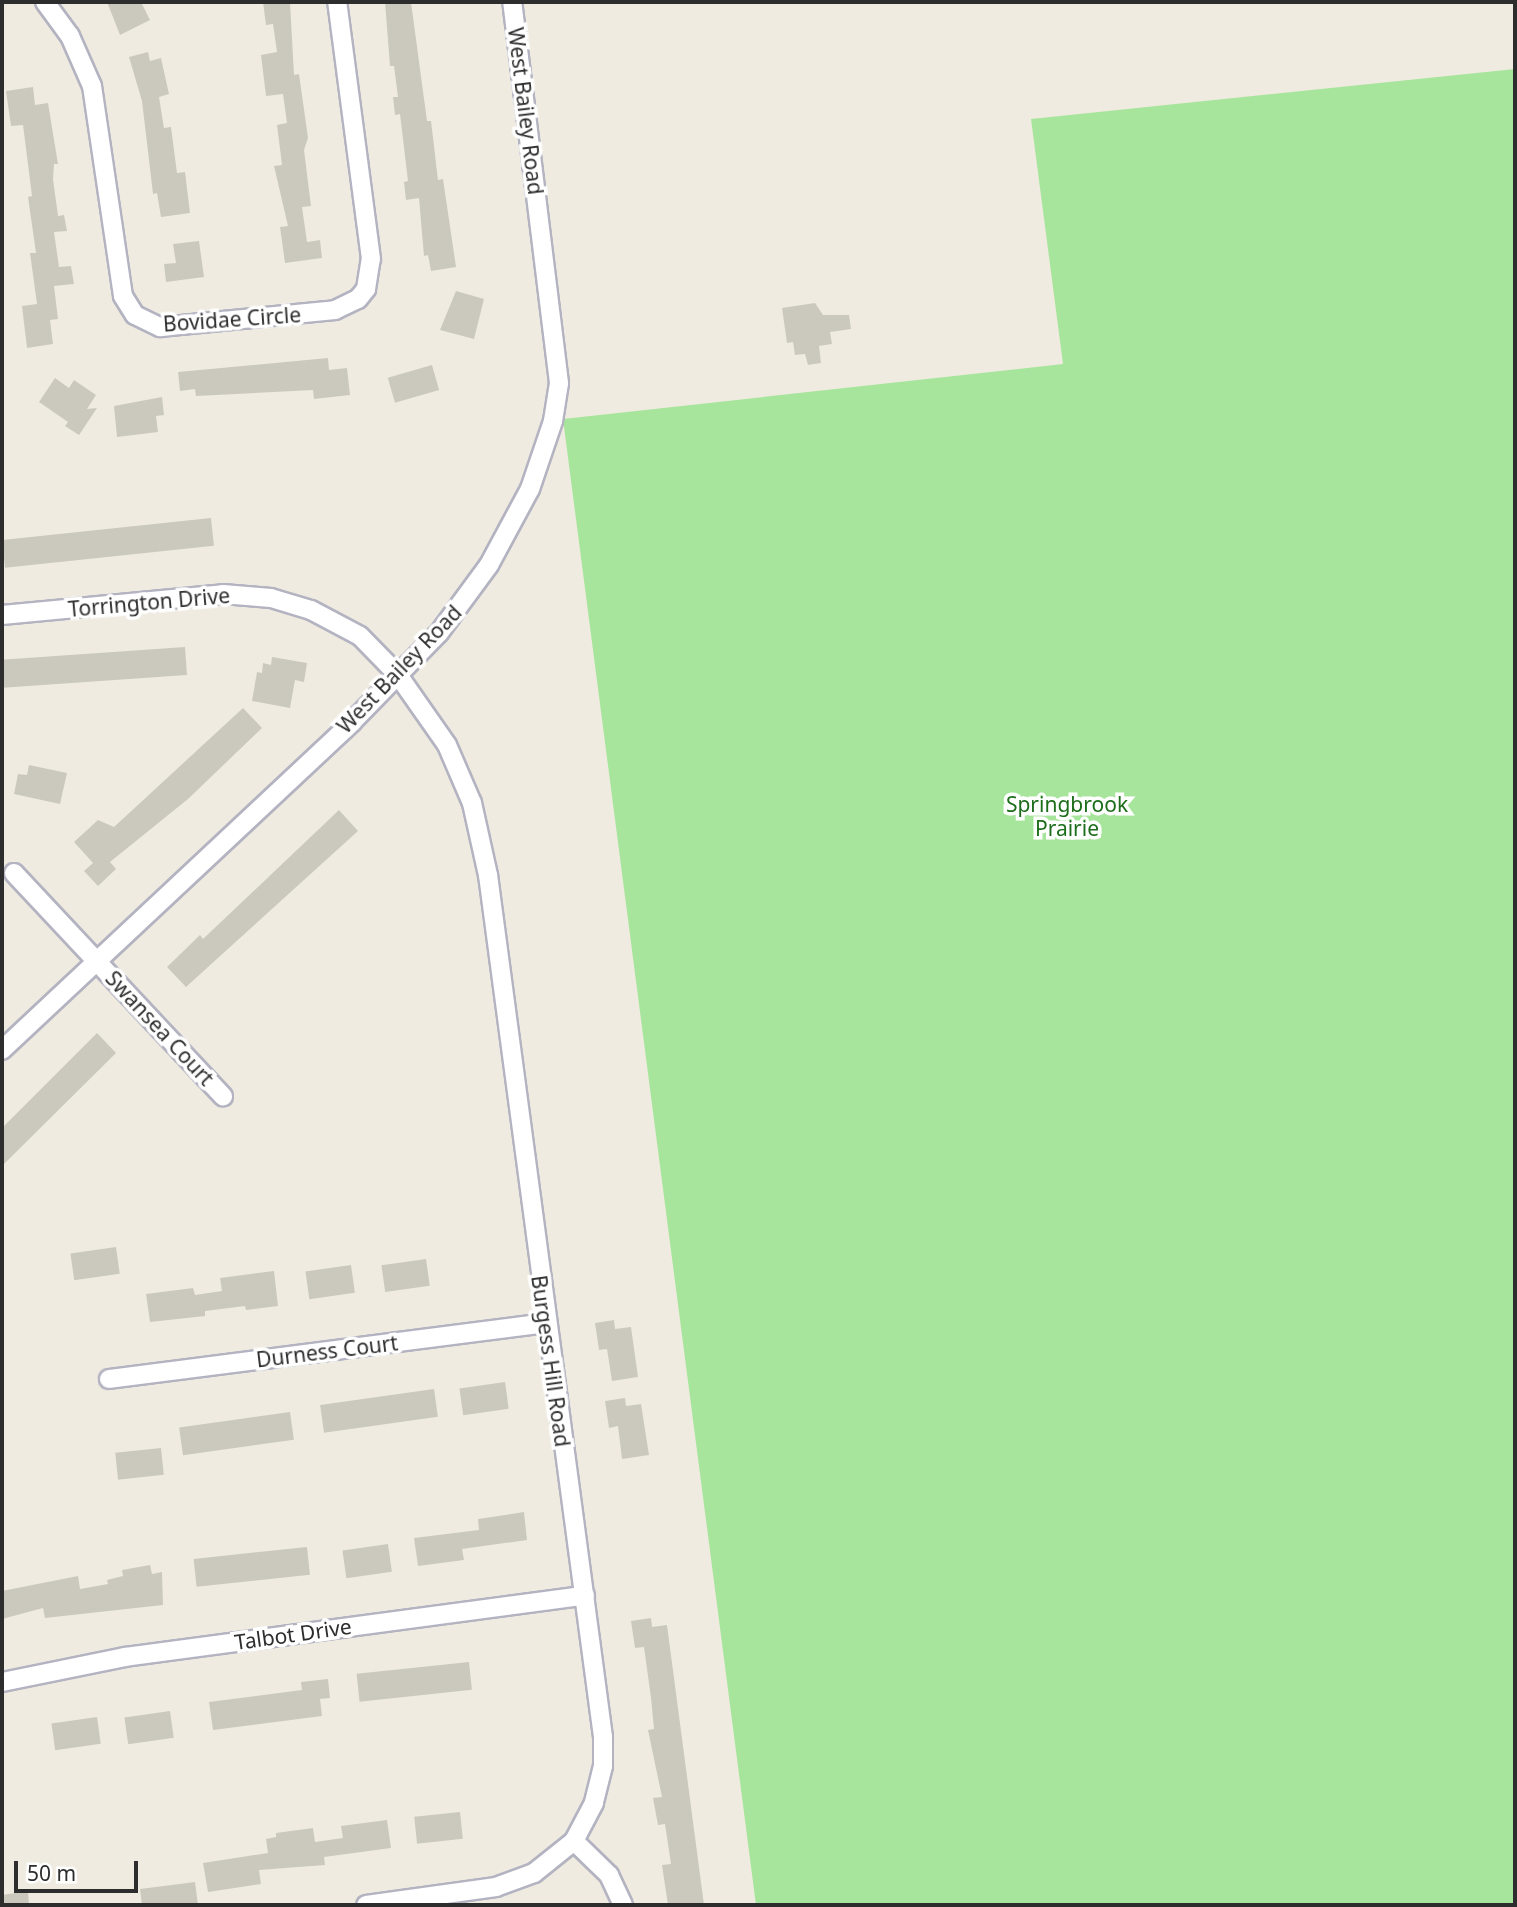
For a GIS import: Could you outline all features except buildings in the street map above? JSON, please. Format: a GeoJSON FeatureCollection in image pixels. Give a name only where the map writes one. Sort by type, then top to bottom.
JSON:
{"type":"FeatureCollection","features":[{"type":"Feature","properties":{"kind":"street","name":"Bovidae Circle"},"geometry":{"type":"LineString","coordinates":[[45,2],[70,36],[92,86],[123,296],[135,315],[160,327],[335,310],[349,305],[366,289],[371,260],[337,2]]}},
{"type":"Feature","properties":{"kind":"street","name":"West Bailey Road"},"geometry":{"type":"LineString","coordinates":[[2,1050],[439,633],[489,565],[530,489],[552,421],[557,361],[512,2]]}},
{"type":"Feature","properties":{"kind":"street","name":"Torrington Drive"},"geometry":{"type":"LineString","coordinates":[[2,615],[206,595],[271,598],[344,626],[398,675]]}},
{"type":"Feature","properties":{"kind":"street","name":"Burgess Hill Road"},"geometry":{"type":"LineString","coordinates":[[366,1905],[511,1883],[534,1873],[574,1841],[594,1803],[603,1766],[585,1596],[545,1323],[482,837],[447,745],[398,675]]}},
{"type":"Feature","properties":{"kind":"street","name":"Swansea Court"},"geometry":{"type":"LineString","coordinates":[[14,873],[223,1096]]}},
{"type":"Feature","properties":{"kind":"street","name":"Durness Court"},"geometry":{"type":"LineString","coordinates":[[109,1379],[545,1323]]}},
{"type":"Feature","properties":{"kind":"street","name":"Talbot Drive"},"geometry":{"type":"LineString","coordinates":[[2,1682],[125,1657],[585,1596]]}},
{"type":"Feature","properties":{"kind":"street"},"geometry":{"type":"LineString","coordinates":[[574,1841],[609,1875],[623,1905]]}},
{"type":"Feature","properties":{"kind":"green space","name":"Springbrook Prairie"},"geometry":{"type":"Polygon","coordinates":[[[1515,69],[1515,1905],[756,1905],[563,419],[1063,364],[1031,119],[1515,69]]]}}]}
